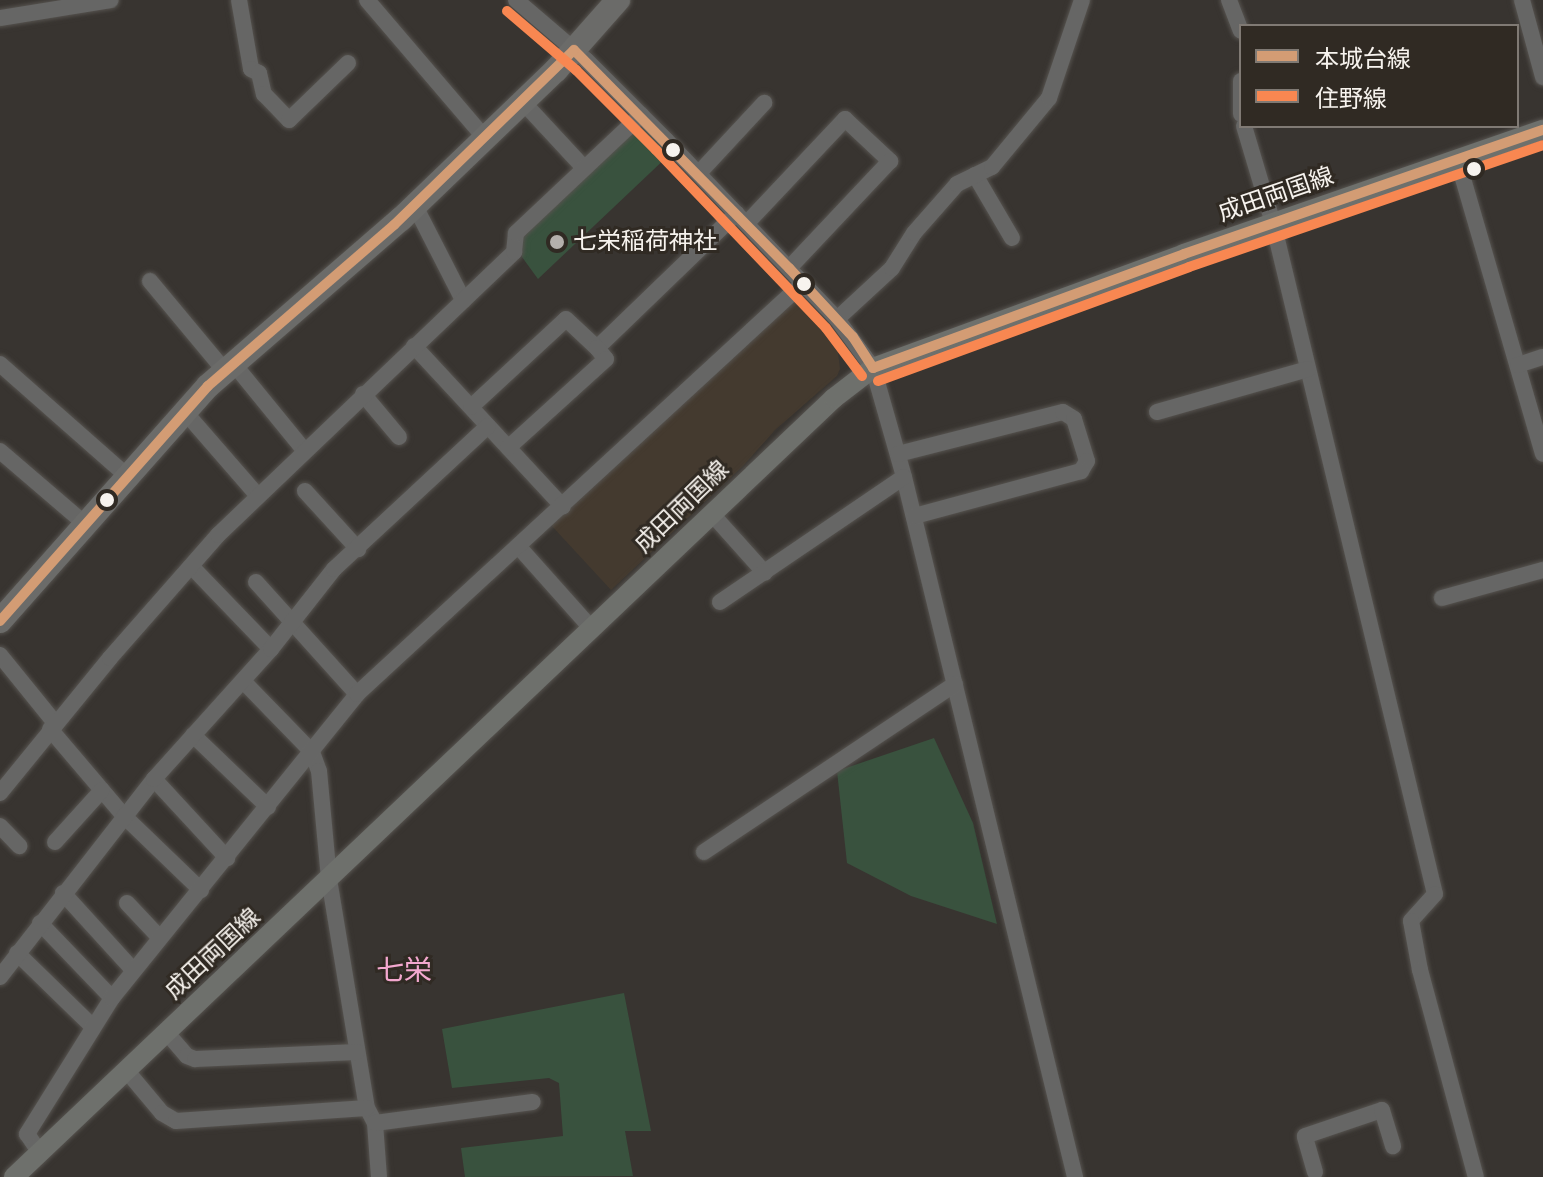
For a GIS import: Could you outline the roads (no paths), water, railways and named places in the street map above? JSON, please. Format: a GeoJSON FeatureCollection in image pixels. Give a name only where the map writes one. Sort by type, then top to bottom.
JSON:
{"type":"FeatureCollection","features":[{"type":"Feature","properties":{"kind":"highway"},"geometry":{"type":"LineString","coordinates":[[0,621],[84,523],[229,367],[415,206],[574,50],[618,0]]}},
{"type":"Feature","properties":{"kind":"main road","name":"成田両国線"},"geometry":{"type":"LineString","coordinates":[[14,1177],[834,398],[873,368],[1273,223],[1543,130]]}},
{"type":"Feature","properties":{"kind":"street"},"geometry":{"type":"LineString","coordinates":[[0,18],[27,6],[111,0]]}},
{"type":"Feature","properties":{"kind":"street"},"geometry":{"type":"LineString","coordinates":[[239,0],[251,69],[259,73],[264,94],[289,120],[348,63]]}},
{"type":"Feature","properties":{"kind":"street"},"geometry":{"type":"LineString","coordinates":[[367,0],[485,138]]}},
{"type":"Feature","properties":{"kind":"street"},"geometry":{"type":"LineString","coordinates":[[516,0],[574,50],[699,173],[837,319],[873,368],[914,516],[1075,1177]]}},
{"type":"Feature","properties":{"kind":"street"},"geometry":{"type":"LineString","coordinates":[[837,319],[892,268],[914,233],[957,184],[992,167],[1049,98],[1082,0]]}},
{"type":"Feature","properties":{"kind":"street"},"geometry":{"type":"LineString","coordinates":[[1229,0],[1239,26]]}},
{"type":"Feature","properties":{"kind":"street"},"geometry":{"type":"LineString","coordinates":[[1522,0],[1543,77]]}},
{"type":"Feature","properties":{"kind":"street"},"geometry":{"type":"LineString","coordinates":[[522,101],[584,168]]}},
{"type":"Feature","properties":{"kind":"street"},"geometry":{"type":"LineString","coordinates":[[699,173],[764,103]]}},
{"type":"Feature","properties":{"kind":"street"},"geometry":{"type":"LineString","coordinates":[[0,793],[52,726],[258,496],[514,252],[516,233],[641,115]]}},
{"type":"Feature","properties":{"kind":"street"},"geometry":{"type":"LineString","coordinates":[[597,348],[742,218],[845,119],[890,161],[789,268]]}},
{"type":"Feature","properties":{"kind":"street"},"geometry":{"type":"LineString","coordinates":[[1245,128],[1273,223],[1435,894],[1411,921],[1420,970],[1476,1177]]}},
{"type":"Feature","properties":{"kind":"street"},"geometry":{"type":"LineString","coordinates":[[1457,158],[1543,454]]}},
{"type":"Feature","properties":{"kind":"street"},"geometry":{"type":"LineString","coordinates":[[975,175],[1012,238]]}},
{"type":"Feature","properties":{"kind":"street"},"geometry":{"type":"LineString","coordinates":[[415,206],[463,300]]}},
{"type":"Feature","properties":{"kind":"street"},"geometry":{"type":"LineString","coordinates":[[150,281],[304,450]]}},
{"type":"Feature","properties":{"kind":"street"},"geometry":{"type":"LineString","coordinates":[[40,1153],[27,1134],[112,998],[357,694],[803,283]]}},
{"type":"Feature","properties":{"kind":"street"},"geometry":{"type":"LineString","coordinates":[[471,407],[566,319],[597,348],[606,359],[508,448]]}},
{"type":"Feature","properties":{"kind":"street"},"geometry":{"type":"LineString","coordinates":[[414,346],[563,507]]}},
{"type":"Feature","properties":{"kind":"street"},"geometry":{"type":"LineString","coordinates":[[1518,365],[1543,357]]}},
{"type":"Feature","properties":{"kind":"street"},"geometry":{"type":"LineString","coordinates":[[0,364],[127,476]]}},
{"type":"Feature","properties":{"kind":"street"},"geometry":{"type":"LineString","coordinates":[[1157,412],[1308,369]]}},
{"type":"Feature","properties":{"kind":"street"},"geometry":{"type":"LineString","coordinates":[[363,394],[399,437]]}},
{"type":"Feature","properties":{"kind":"street"},"geometry":{"type":"LineString","coordinates":[[185,412],[258,496]]}},
{"type":"Feature","properties":{"kind":"street"},"geometry":{"type":"LineString","coordinates":[[898,454],[1063,412],[1074,419],[1087,461],[1081,471],[914,516]]}},
{"type":"Feature","properties":{"kind":"street"},"geometry":{"type":"LineString","coordinates":[[0,977],[154,779],[271,649],[334,569],[488,426]]}},
{"type":"Feature","properties":{"kind":"street"},"geometry":{"type":"LineString","coordinates":[[0,451],[84,523]]}},
{"type":"Feature","properties":{"kind":"street"},"geometry":{"type":"LineString","coordinates":[[720,602],[904,477]]}},
{"type":"Feature","properties":{"kind":"street"},"geometry":{"type":"LineString","coordinates":[[305,491],[358,549]]}},
{"type":"Feature","properties":{"kind":"street"},"geometry":{"type":"LineString","coordinates":[[712,514],[765,573]]}},
{"type":"Feature","properties":{"kind":"street"},"geometry":{"type":"LineString","coordinates":[[518,546],[592,629]]}},
{"type":"Feature","properties":{"kind":"street"},"geometry":{"type":"LineString","coordinates":[[192,567],[271,649]]}},
{"type":"Feature","properties":{"kind":"street"},"geometry":{"type":"LineString","coordinates":[[1442,598],[1543,570]]}},
{"type":"Feature","properties":{"kind":"street"},"geometry":{"type":"LineString","coordinates":[[256,582],[357,694]]}},
{"type":"Feature","properties":{"kind":"street"},"geometry":{"type":"LineString","coordinates":[[0,655],[124,816],[201,890]]}},
{"type":"Feature","properties":{"kind":"street"},"geometry":{"type":"LineString","coordinates":[[243,681],[312,752],[319,771],[329,879],[379,1177]]}},
{"type":"Feature","properties":{"kind":"street"},"geometry":{"type":"LineString","coordinates":[[704,852],[955,684]]}},
{"type":"Feature","properties":{"kind":"street"},"geometry":{"type":"LineString","coordinates":[[193,735],[268,807]]}},
{"type":"Feature","properties":{"kind":"street"},"geometry":{"type":"LineString","coordinates":[[154,779],[227,858]]}},
{"type":"Feature","properties":{"kind":"street"},"geometry":{"type":"LineString","coordinates":[[55,842],[102,790]]}},
{"type":"Feature","properties":{"kind":"street"},"geometry":{"type":"LineString","coordinates":[[0,826],[19,846]]}},
{"type":"Feature","properties":{"kind":"street"},"geometry":{"type":"LineString","coordinates":[[63,893],[133,970]]}},
{"type":"Feature","properties":{"kind":"street"},"geometry":{"type":"LineString","coordinates":[[127,903],[159,937]]}},
{"type":"Feature","properties":{"kind":"street"},"geometry":{"type":"LineString","coordinates":[[40,923],[112,998]]}},
{"type":"Feature","properties":{"kind":"street"},"geometry":{"type":"LineString","coordinates":[[17,953],[93,1027]]}},
{"type":"Feature","properties":{"kind":"street"},"geometry":{"type":"LineString","coordinates":[[167,1033],[195,1059],[357,1052]]}},
{"type":"Feature","properties":{"kind":"street"},"geometry":{"type":"LineString","coordinates":[[126,1070],[162,1113],[176,1121],[371,1116],[533,1102]]}},
{"type":"Feature","properties":{"kind":"street"},"geometry":{"type":"LineString","coordinates":[[1315,1172],[1305,1136],[1382,1110],[1393,1146]]}},
{"type":"Feature","properties":{"kind":"place","name":"七栄稲荷神社"},"geometry":{"type":"Point","coordinates":[557,242]}},
{"type":"Feature","properties":{"kind":"district","name":"七栄"},"geometry":{"type":"Point","coordinates":[404,971]}}]}
